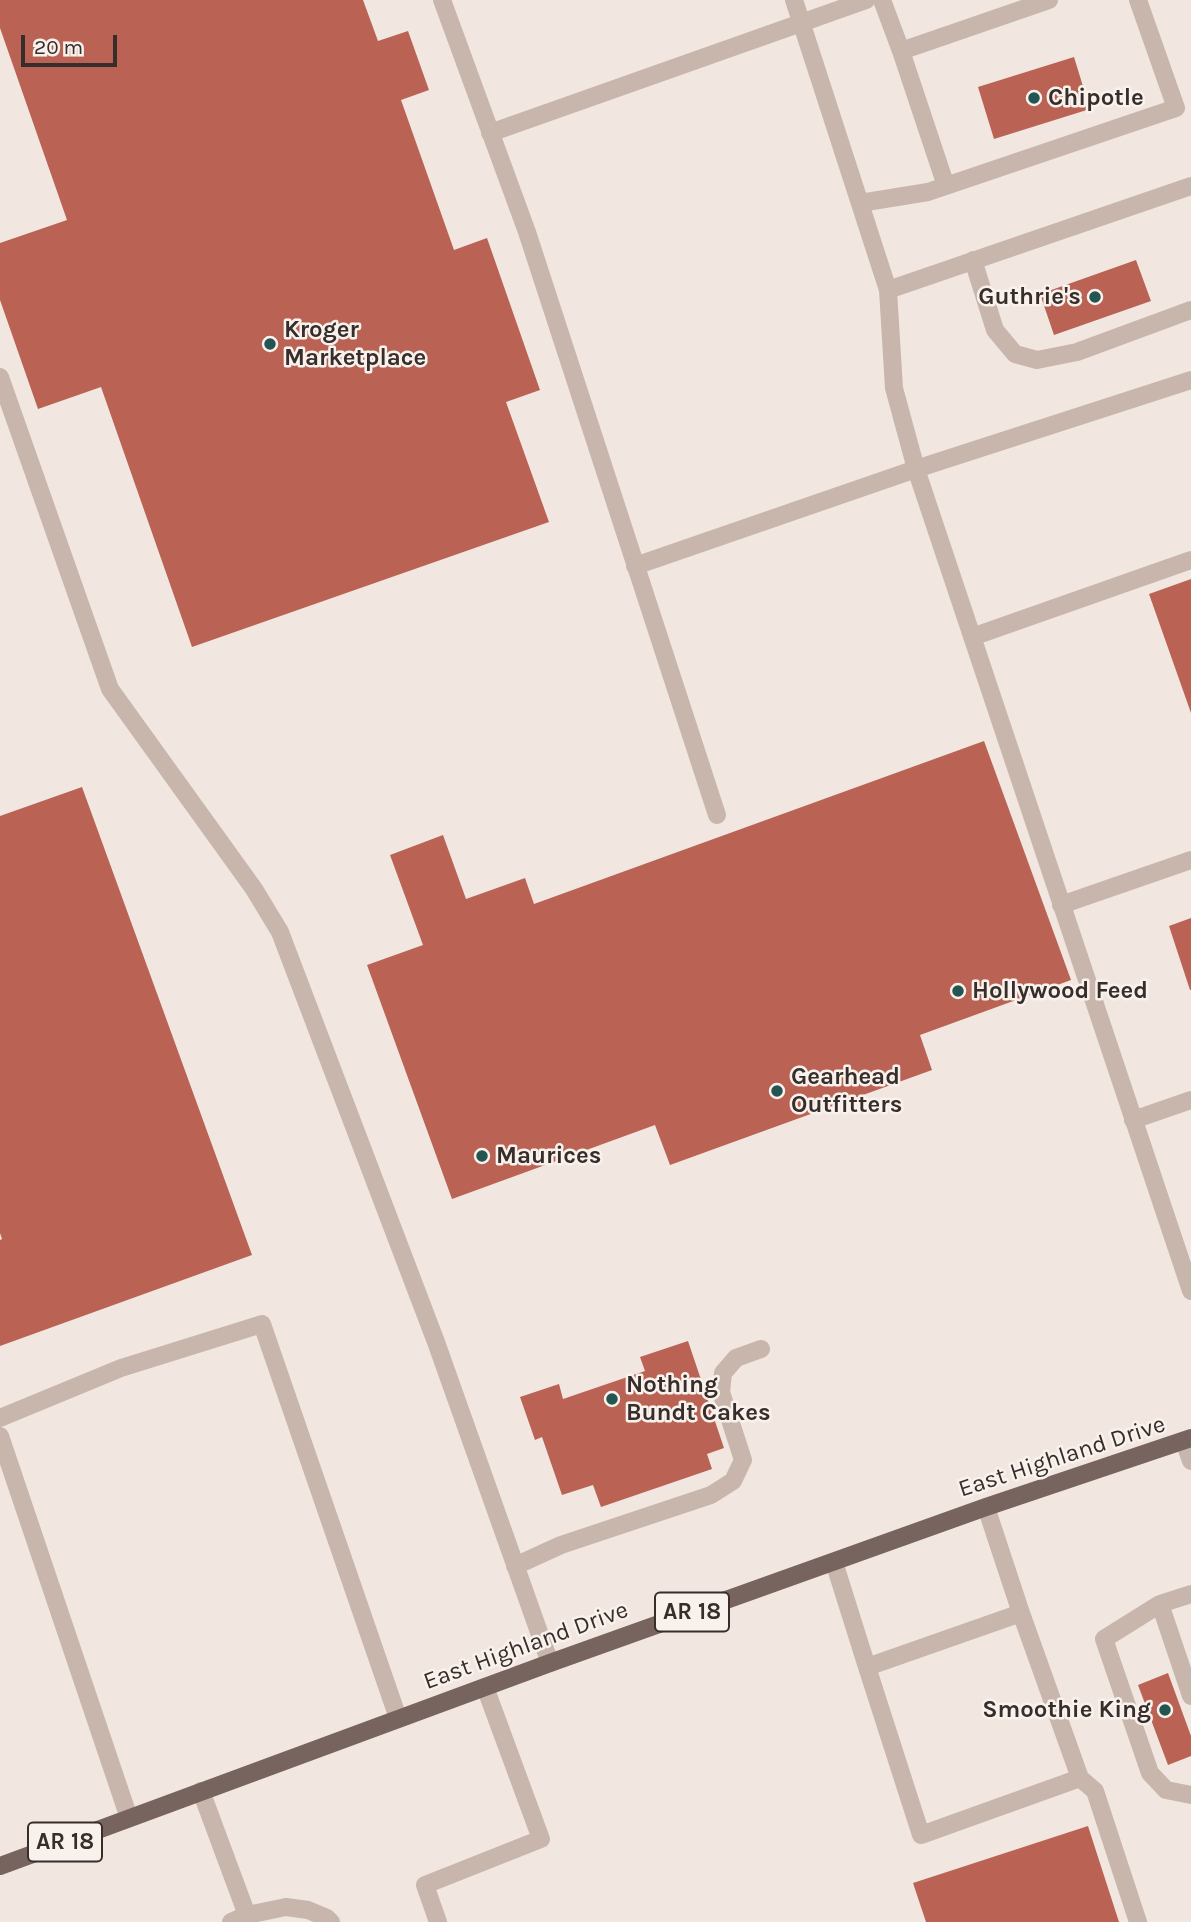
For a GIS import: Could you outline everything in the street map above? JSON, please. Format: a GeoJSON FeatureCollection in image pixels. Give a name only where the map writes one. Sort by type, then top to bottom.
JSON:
{"type":"FeatureCollection","features":[{"type":"Feature","properties":{"kind":"main road","name":"East Highland Drive"},"geometry":{"type":"LineString","coordinates":[[0,1866],[485,1686],[986,1507],[1188,1440]]}},
{"type":"Feature","properties":{"kind":"street"},"geometry":{"type":"LineString","coordinates":[[442,0],[531,245],[717,815]]}},
{"type":"Feature","properties":{"kind":"street"},"geometry":{"type":"LineString","coordinates":[[794,0],[888,290],[894,388],[916,469],[1191,1292]]}},
{"type":"Feature","properties":{"kind":"street"},"geometry":{"type":"LineString","coordinates":[[490,133],[866,0]]}},
{"type":"Feature","properties":{"kind":"street"},"geometry":{"type":"LineString","coordinates":[[883,0],[946,186]]}},
{"type":"Feature","properties":{"kind":"street"},"geometry":{"type":"LineString","coordinates":[[901,51],[1049,0]]}},
{"type":"Feature","properties":{"kind":"street"},"geometry":{"type":"LineString","coordinates":[[860,203],[928,192],[1176,108],[1138,0]]}},
{"type":"Feature","properties":{"kind":"street"},"geometry":{"type":"LineString","coordinates":[[888,290],[1191,186]]}},
{"type":"Feature","properties":{"kind":"street"},"geometry":{"type":"LineString","coordinates":[[973,260],[995,330],[1015,354],[1037,360],[1077,352],[1191,310]]}},
{"type":"Feature","properties":{"kind":"street"},"geometry":{"type":"LineString","coordinates":[[0,377],[110,688],[254,889],[280,932],[431,1329],[550,1663]]}},
{"type":"Feature","properties":{"kind":"street"},"geometry":{"type":"LineString","coordinates":[[635,566],[916,469],[1191,380]]}},
{"type":"Feature","properties":{"kind":"street"},"geometry":{"type":"LineString","coordinates":[[972,637],[1191,560]]}},
{"type":"Feature","properties":{"kind":"street"},"geometry":{"type":"LineString","coordinates":[[1061,905],[1191,860]]}},
{"type":"Feature","properties":{"kind":"street"},"geometry":{"type":"LineString","coordinates":[[1133,1120],[1191,1100]]}},
{"type":"Feature","properties":{"kind":"street"},"geometry":{"type":"LineString","coordinates":[[0,1418],[121,1368],[262,1324],[398,1718]]}},
{"type":"Feature","properties":{"kind":"street"},"geometry":{"type":"LineString","coordinates":[[516,1566],[561,1545],[711,1495],[733,1481],[743,1460],[721,1392],[723,1373],[736,1358],[761,1349]]}},
{"type":"Feature","properties":{"kind":"street"},"geometry":{"type":"LineString","coordinates":[[0,1436],[129,1818]]}},
{"type":"Feature","properties":{"kind":"street"},"geometry":{"type":"LineString","coordinates":[[1188,1440],[1191,1461]]}},
{"type":"Feature","properties":{"kind":"street"},"geometry":{"type":"LineString","coordinates":[[986,1507],[1080,1778],[1095,1791],[1138,1922]]}},
{"type":"Feature","properties":{"kind":"street"},"geometry":{"type":"LineString","coordinates":[[834,1562],[922,1835],[1080,1778]]}},
{"type":"Feature","properties":{"kind":"street"},"geometry":{"type":"LineString","coordinates":[[1191,1594],[1160,1604],[1104,1639],[1150,1773],[1166,1790],[1191,1795]]}},
{"type":"Feature","properties":{"kind":"street"},"geometry":{"type":"LineString","coordinates":[[1160,1604],[1191,1696]]}},
{"type":"Feature","properties":{"kind":"street"},"geometry":{"type":"LineString","coordinates":[[867,1667],[1021,1613]]}},
{"type":"Feature","properties":{"kind":"street"},"geometry":{"type":"LineString","coordinates":[[438,1922],[425,1885],[541,1839],[485,1686]]}},
{"type":"Feature","properties":{"kind":"street"},"geometry":{"type":"LineString","coordinates":[[201,1791],[239,1919],[286,1908],[308,1910],[331,1922]]}},
{"type":"Feature","properties":{"kind":"building","name":"Kroger Marketplace"},"geometry":{"type":"Polygon","coordinates":[[[0,0],[363,0],[378,41],[408,31],[429,90],[401,100],[454,250],[487,238],[540,390],[506,402],[549,522],[192,647],[101,387],[38,409],[0,300],[0,243],[67,220],[0,28],[0,0]]]}},
{"type":"Feature","properties":{"kind":"building","name":"Chipotle"},"geometry":{"type":"Polygon","coordinates":[[[1074,57],[1090,109],[994,139],[978,87],[1074,57]]]}},
{"type":"Feature","properties":{"kind":"building","name":"Guthrie's"},"geometry":{"type":"Polygon","coordinates":[[[1136,260],[1151,301],[1054,335],[1040,294],[1136,260]]]}},
{"type":"Feature","properties":{"kind":"building"},"geometry":{"type":"Polygon","coordinates":[[[1191,579],[1191,713],[1149,594],[1191,579]]]}},
{"type":"Feature","properties":{"kind":"building"},"geometry":{"type":"Polygon","coordinates":[[[984,741],[1071,980],[920,1035],[932,1070],[670,1165],[655,1125],[452,1199],[367,965],[423,945],[390,855],[443,835],[466,899],[525,878],[534,904],[984,741]]]}},
{"type":"Feature","properties":{"kind":"building"},"geometry":{"type":"Polygon","coordinates":[[[82,787],[252,1255],[0,1346],[0,816],[82,787]]]}},
{"type":"Feature","properties":{"kind":"building"},"geometry":{"type":"Polygon","coordinates":[[[1191,918],[1191,990],[1190,990],[1169,926],[1191,918]]]}},
{"type":"Feature","properties":{"kind":"building"},"geometry":{"type":"Polygon","coordinates":[[[688,1341],[724,1448],[707,1454],[712,1469],[601,1507],[593,1485],[562,1495],[542,1437],[535,1440],[520,1397],[559,1384],[563,1399],[645,1371],[640,1357],[688,1341]]]}},
{"type":"Feature","properties":{"kind":"building","name":"Smoothie King"},"geometry":{"type":"Polygon","coordinates":[[[1168,1673],[1191,1736],[1191,1756],[1168,1765],[1138,1685],[1168,1673]]]}},
{"type":"Feature","properties":{"kind":"building"},"geometry":{"type":"Polygon","coordinates":[[[1088,1826],[1119,1922],[926,1922],[913,1883],[1088,1826]]]}},
{"type":"Feature","properties":{"kind":"place","name":"Chipotle"},"geometry":{"type":"Point","coordinates":[1034,98]}},
{"type":"Feature","properties":{"kind":"place","name":"Guthrie's"},"geometry":{"type":"Point","coordinates":[1095,297]}},
{"type":"Feature","properties":{"kind":"place","name":"Kroger Marketplace"},"geometry":{"type":"Point","coordinates":[270,344]}},
{"type":"Feature","properties":{"kind":"place","name":"Hollywood Feed"},"geometry":{"type":"Point","coordinates":[958,991]}},
{"type":"Feature","properties":{"kind":"place","name":"Gearhead Outfitters"},"geometry":{"type":"Point","coordinates":[777,1091]}},
{"type":"Feature","properties":{"kind":"place","name":"Maurices"},"geometry":{"type":"Point","coordinates":[482,1156]}},
{"type":"Feature","properties":{"kind":"place","name":"Nothing Bundt Cakes"},"geometry":{"type":"Point","coordinates":[612,1399]}},
{"type":"Feature","properties":{"kind":"place","name":"Smoothie King"},"geometry":{"type":"Point","coordinates":[1165,1710]}}]}
